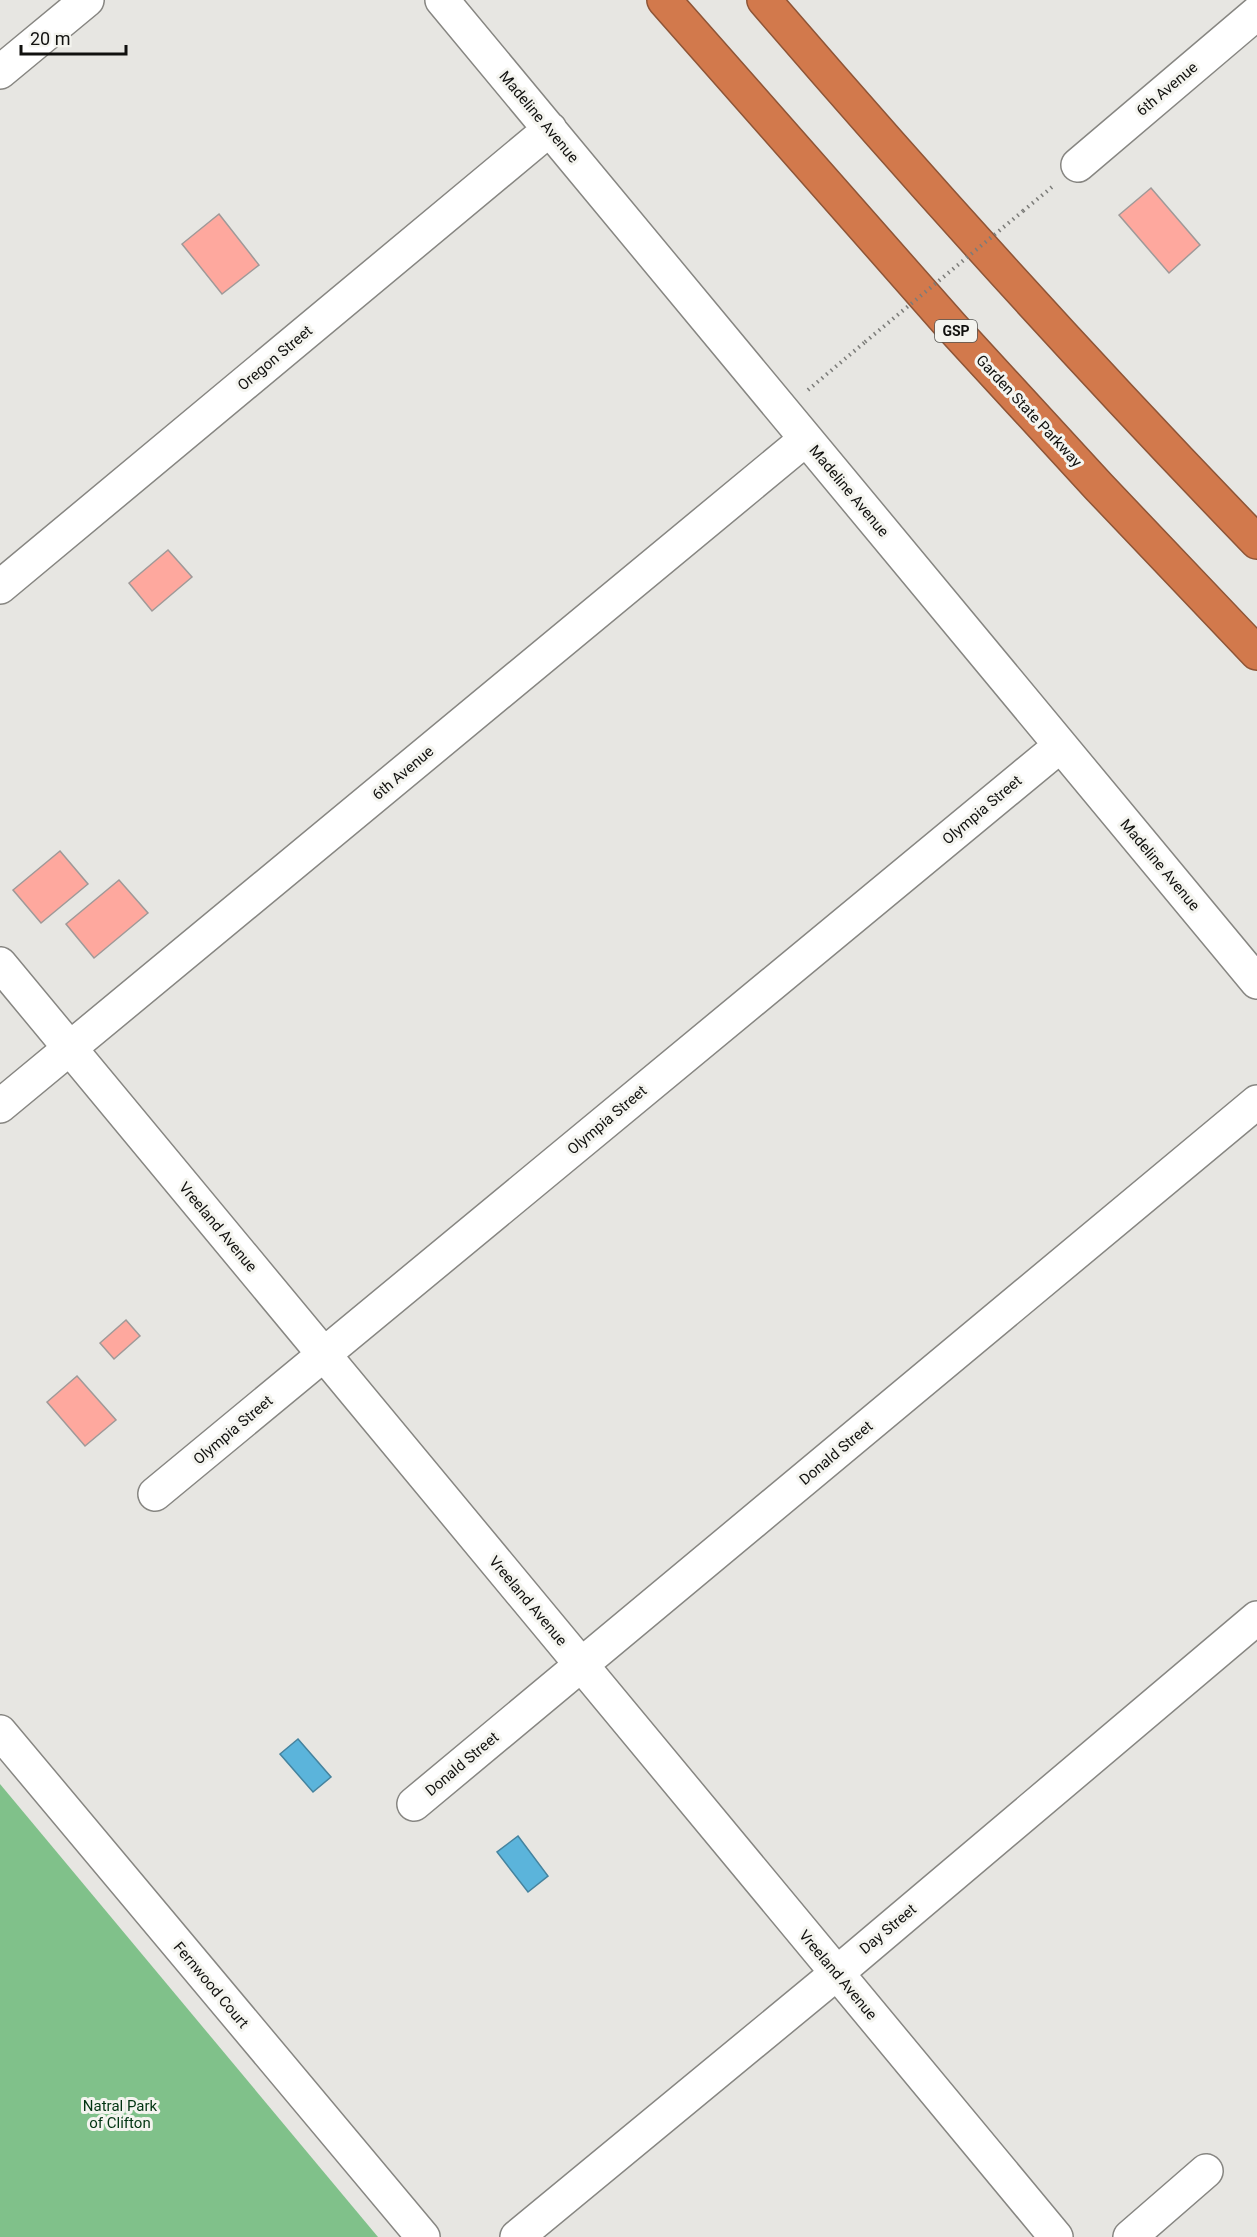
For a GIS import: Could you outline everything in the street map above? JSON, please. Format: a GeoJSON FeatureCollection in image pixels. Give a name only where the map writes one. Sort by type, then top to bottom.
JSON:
{"type":"FeatureCollection","features":[{"type":"Feature","properties":{"kind":"highway","name":"Garden State Parkway"},"geometry":{"type":"LineString","coordinates":[[664,0],[952,327],[1099,488],[1257,653]]}},
{"type":"Feature","properties":{"kind":"highway"},"geometry":{"type":"LineString","coordinates":[[764,0],[906,165],[1100,379],[1257,542]]}},
{"type":"Feature","properties":{"kind":"street"},"geometry":{"type":"LineString","coordinates":[[0,72],[87,0]]}},
{"type":"Feature","properties":{"kind":"street","name":"Madeline Avenue"},"geometry":{"type":"LineString","coordinates":[[442,0],[1257,982]]}},
{"type":"Feature","properties":{"kind":"street","name":"6th Avenue"},"geometry":{"type":"LineString","coordinates":[[1078,165],[1257,14]]}},
{"type":"Feature","properties":{"kind":"street","name":"Oregon Street"},"geometry":{"type":"LineString","coordinates":[[0,587],[550,129]]}},
{"type":"Feature","properties":{"kind":"street","name":"6th Avenue"},"geometry":{"type":"LineString","coordinates":[[0,1106],[806,439]]}},
{"type":"Feature","properties":{"kind":"street","name":"Olympia Street"},"geometry":{"type":"LineString","coordinates":[[155,1494],[1060,746]]}},
{"type":"Feature","properties":{"kind":"street","name":"Vreeland Avenue"},"geometry":{"type":"LineString","coordinates":[[0,964],[1056,2237]]}},
{"type":"Feature","properties":{"kind":"street","name":"Donald Street"},"geometry":{"type":"LineString","coordinates":[[414,1804],[1257,1102]]}},
{"type":"Feature","properties":{"kind":"street","name":"Day Street"},"geometry":{"type":"LineString","coordinates":[[517,2237],[837,1973],[1257,1618]]}},
{"type":"Feature","properties":{"kind":"street","name":"Fernwood Court"},"geometry":{"type":"LineString","coordinates":[[0,1732],[423,2237]]}},
{"type":"Feature","properties":{"kind":"street"},"geometry":{"type":"LineString","coordinates":[[1130,2237],[1206,2171]]}},
{"type":"Feature","properties":{"kind":"path"},"geometry":{"type":"LineString","coordinates":[[783,411],[1023,211]]}},
{"type":"Feature","properties":{"kind":"green space","name":"Natral Park of Clifton"},"geometry":{"type":"Polygon","coordinates":[[[0,1784],[378,2237],[0,2237],[0,1784]]]}},
{"type":"Feature","properties":{"kind":"water"},"geometry":{"type":"Polygon","coordinates":[[[298,1739],[331,1777],[313,1792],[280,1754],[298,1739]]]}},
{"type":"Feature","properties":{"kind":"water"},"geometry":{"type":"Polygon","coordinates":[[[518,1836],[548,1876],[528,1892],[497,1852],[518,1836]]]}},
{"type":"Feature","properties":{"kind":"building"},"geometry":{"type":"Polygon","coordinates":[[[1151,188],[1200,245],[1169,273],[1119,215],[1151,188]]]}},
{"type":"Feature","properties":{"kind":"building"},"geometry":{"type":"Polygon","coordinates":[[[219,214],[259,265],[222,294],[182,244],[219,214]]]}},
{"type":"Feature","properties":{"kind":"building"},"geometry":{"type":"Polygon","coordinates":[[[168,550],[192,577],[152,611],[129,583],[168,550]]]}},
{"type":"Feature","properties":{"kind":"building"},"geometry":{"type":"Polygon","coordinates":[[[60,851],[88,884],[41,923],[13,890],[60,851]]]}},
{"type":"Feature","properties":{"kind":"building"},"geometry":{"type":"Polygon","coordinates":[[[119,880],[148,913],[94,958],[66,924],[119,880]]]}},
{"type":"Feature","properties":{"kind":"building"},"geometry":{"type":"Polygon","coordinates":[[[126,1320],[140,1336],[114,1359],[100,1343],[126,1320]]]}},
{"type":"Feature","properties":{"kind":"building"},"geometry":{"type":"Polygon","coordinates":[[[77,1376],[116,1420],[85,1446],[47,1402],[77,1376]]]}}]}
